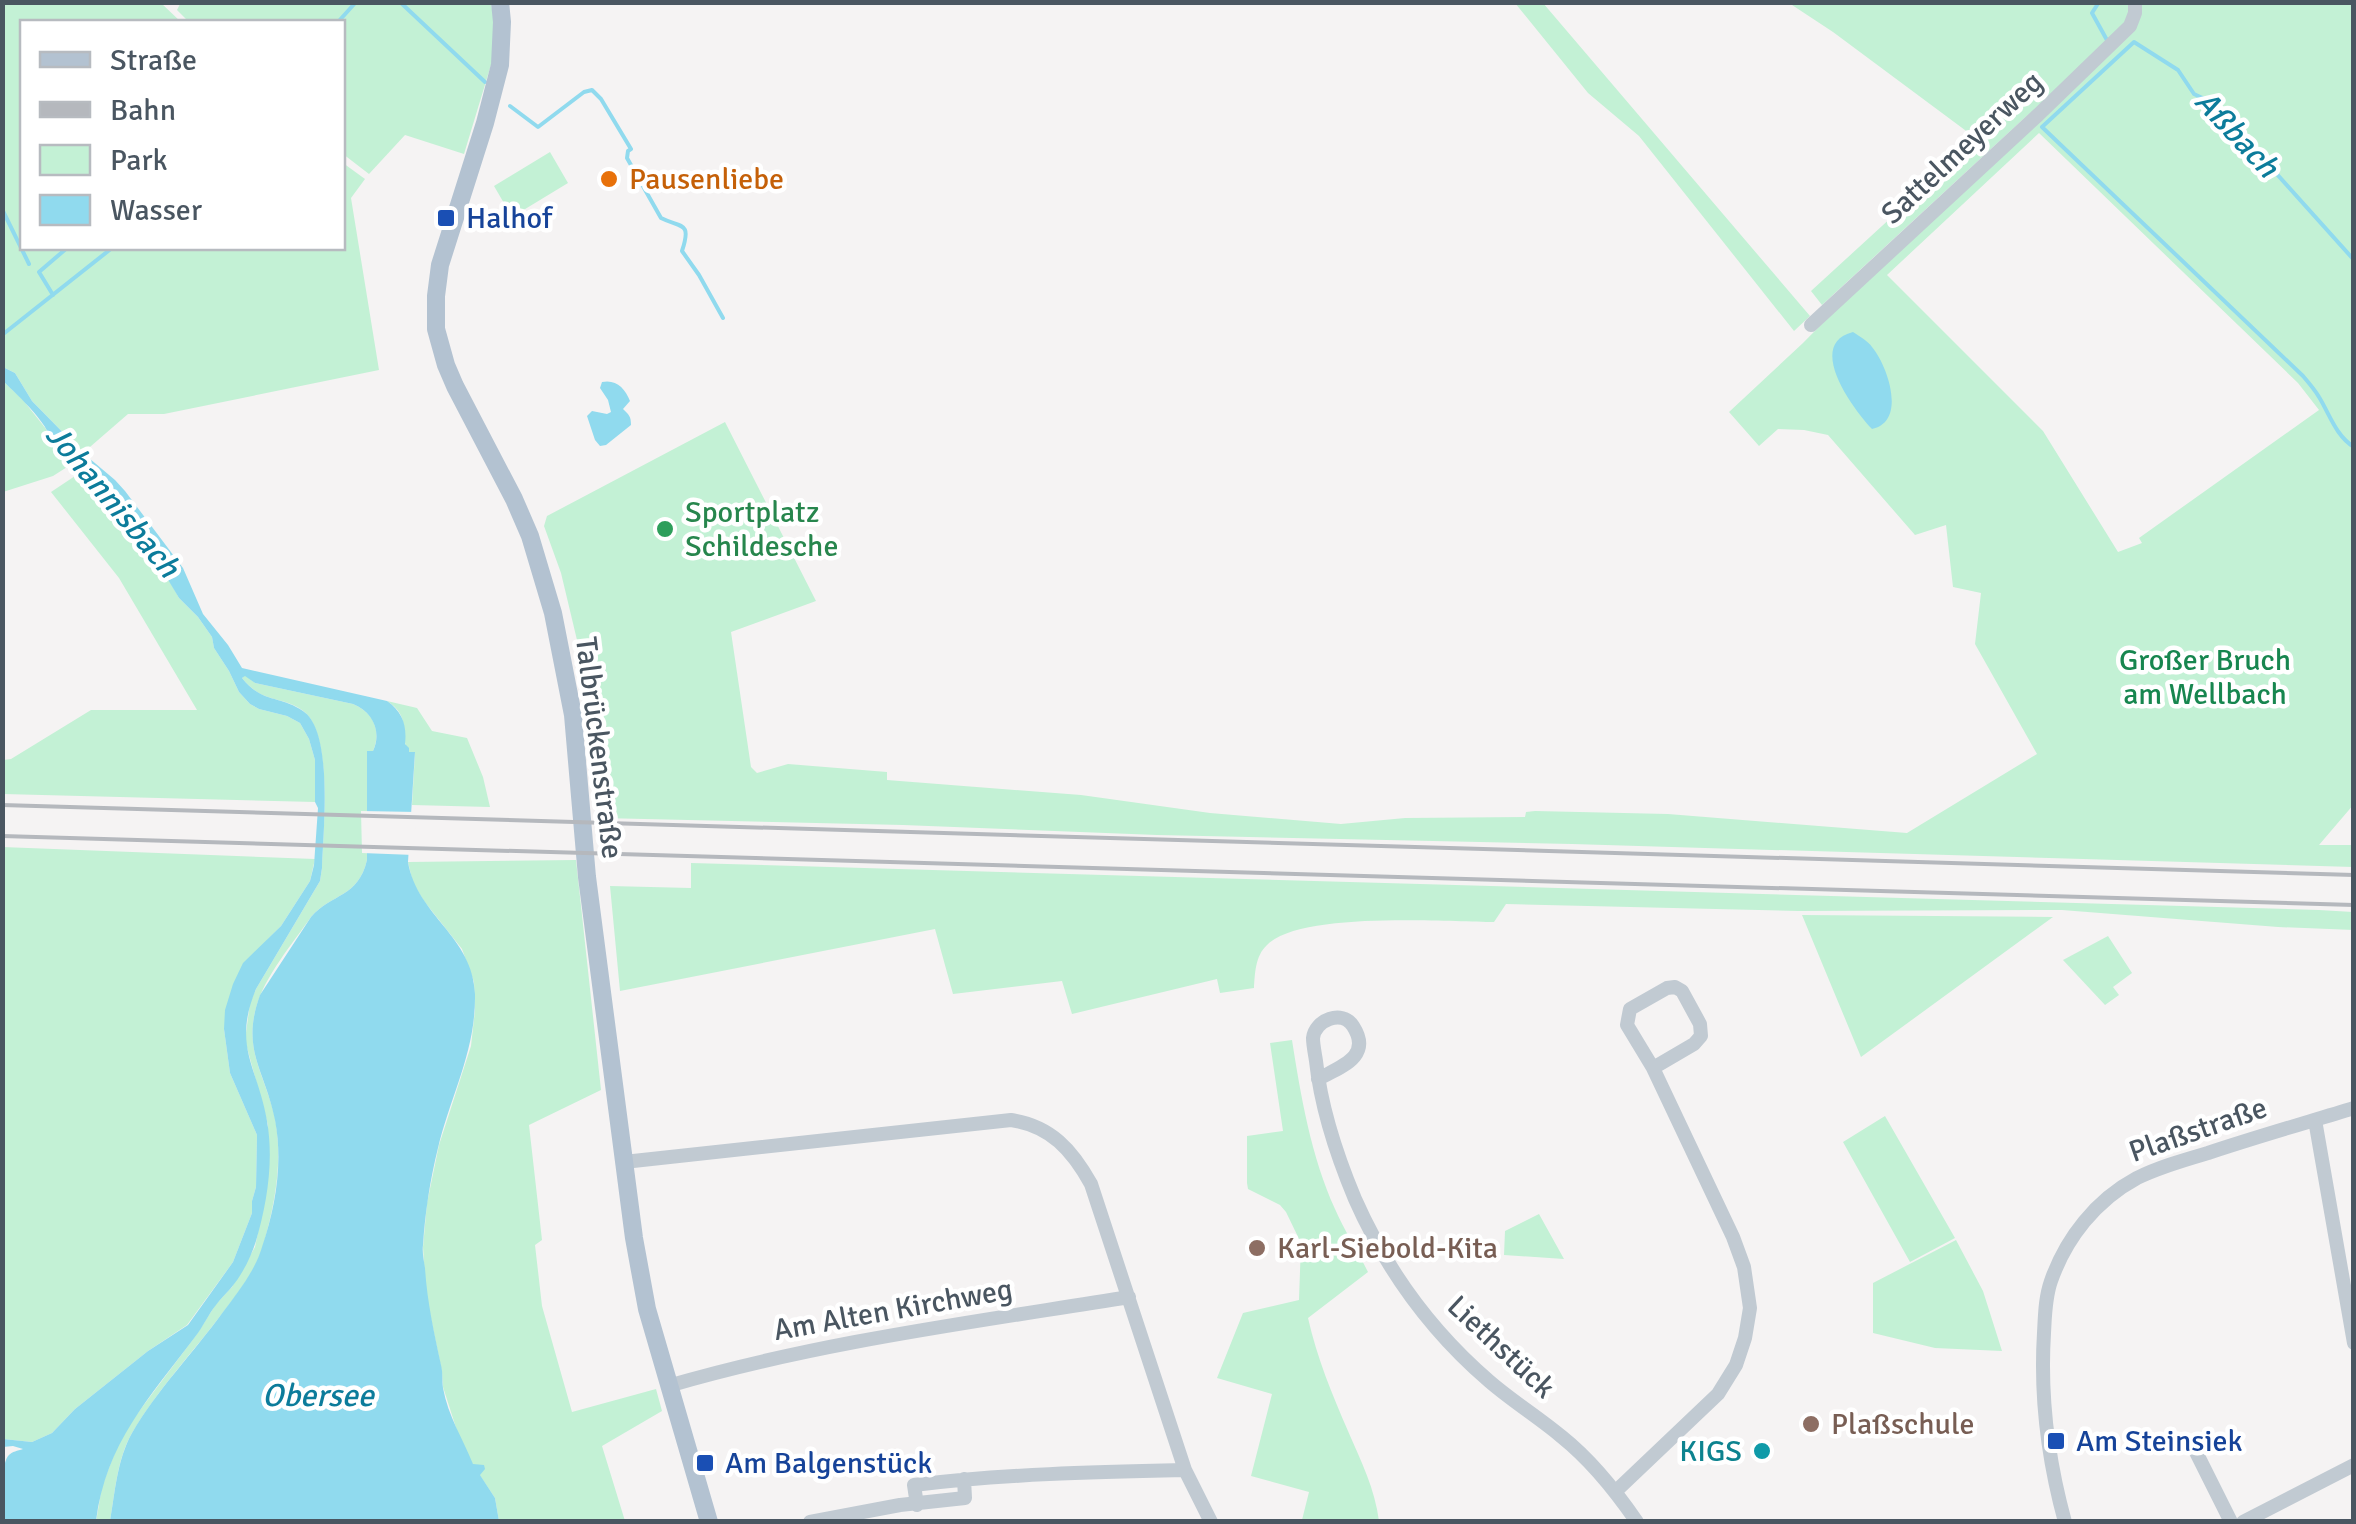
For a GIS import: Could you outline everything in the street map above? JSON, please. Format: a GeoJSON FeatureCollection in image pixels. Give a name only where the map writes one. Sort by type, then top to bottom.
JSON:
{"type":"FeatureCollection","features":[{"type":"Feature","properties":{"kind":"main road","name":"Talbrückenstraße"},"geometry":{"type":"LineString","coordinates":[[500,2],[500,65],[486,123],[440,265],[436,329],[455,386],[530,536],[553,613],[578,755],[587,876],[634,1238],[647,1309],[709,1522]]}},
{"type":"Feature","properties":{"kind":"street","name":"Sattelmeyerweg"},"geometry":{"type":"LineString","coordinates":[[1811,325],[2130,26],[2135,2]]}},
{"type":"Feature","properties":{"kind":"street"},"geometry":{"type":"LineString","coordinates":[[1616,1492],[1718,1394],[1736,1365],[1750,1308],[1744,1267],[1733,1237],[1653,1068],[1627,1025],[1630,1009],[1675,987],[1682,990],[1700,1024],[1701,1036],[1653,1068]]}},
{"type":"Feature","properties":{"kind":"street","name":"Liethstück"},"geometry":{"type":"LineString","coordinates":[[1318,1079],[1342,1168],[1402,1286],[1466,1360],[1562,1437],[1616,1492],[1638,1522]]}},
{"type":"Feature","properties":{"kind":"street","name":"Plaßstraße"},"geometry":{"type":"LineString","coordinates":[[2064,1522],[2046,1429],[2042,1353],[2050,1284],[2070,1240],[2100,1204],[2138,1177],[2354,1108]]}},
{"type":"Feature","properties":{"kind":"street"},"geometry":{"type":"LineString","coordinates":[[624,1162],[1012,1120],[1037,1126],[1066,1145],[1091,1184],[1184,1470],[1212,1522]]}},
{"type":"Feature","properties":{"kind":"street"},"geometry":{"type":"LineString","coordinates":[[2316,1120],[2354,1343]]}},
{"type":"Feature","properties":{"kind":"street","name":"Am Alten Kirchweg"},"geometry":{"type":"LineString","coordinates":[[668,1386],[730,1368],[900,1334],[1130,1297]]}},
{"type":"Feature","properties":{"kind":"street"},"geometry":{"type":"LineString","coordinates":[[2192,1444],[2231,1522]]}},
{"type":"Feature","properties":{"kind":"street"},"geometry":{"type":"LineString","coordinates":[[2243,1522],[2354,1465]]}},
{"type":"Feature","properties":{"kind":"street"},"geometry":{"type":"LineString","coordinates":[[810,1522],[916,1505],[914,1486],[964,1479],[1184,1470]]}},
{"type":"Feature","properties":{"kind":"green space"},"geometry":{"type":"Polygon","coordinates":[[[181,2],[491,3],[494,55],[464,154],[405,135],[369,174],[345,156],[345,20],[187,20],[177,10],[181,2]]]}},
{"type":"Feature","properties":{"kind":"green space"},"geometry":{"type":"Polygon","coordinates":[[[3,3],[161,3],[179,20],[20,20],[20,250],[345,250],[345,164],[365,179],[351,198],[379,370],[164,414],[128,414],[83,453],[32,401],[15,373],[3,367],[3,3]]]}},
{"type":"Feature","properties":{"kind":"green space"},"geometry":{"type":"Polygon","coordinates":[[[1515,3],[1543,3],[1810,316],[1794,331],[1639,136],[1588,93],[1515,3]]]}},
{"type":"Feature","properties":{"kind":"green space","name":"Großer Bruch am Wellbach"},"geometry":{"type":"Polygon","coordinates":[[[1789,3],[2353,3],[2354,804],[2319,845],[2353,845],[2353,867],[601,818],[582,661],[561,573],[544,526],[547,516],[725,422],[816,601],[731,632],[751,767],[757,773],[788,764],[887,772],[887,780],[1081,795],[1210,813],[1341,824],[1405,818],[1525,817],[1526,812],[1535,811],[1668,814],[1907,833],[2037,754],[1975,644],[1981,593],[1953,587],[1946,525],[1915,535],[1828,435],[1778,429],[1759,446],[1729,412],[1803,343],[2032,111],[1822,305],[1811,291],[1977,139],[1789,3]],[[2039,133],[1887,275],[2043,431],[2118,552],[2142,543],[2139,538],[2319,410],[2298,383],[2039,133]]]}},
{"type":"Feature","properties":{"kind":"green space"},"geometry":{"type":"Polygon","coordinates":[[[550,152],[568,183],[512,217],[494,186],[550,152]]]}},
{"type":"Feature","properties":{"kind":"green space"},"geometry":{"type":"Polygon","coordinates":[[[3,381],[50,434],[65,460],[75,462],[53,476],[3,492],[3,381]]]}},
{"type":"Feature","properties":{"kind":"green space"},"geometry":{"type":"Polygon","coordinates":[[[84,470],[158,560],[179,598],[212,637],[214,648],[239,692],[259,709],[300,723],[315,760],[315,802],[3,794],[3,760],[11,759],[91,710],[197,710],[119,578],[51,492],[84,470]]]}},
{"type":"Feature","properties":{"kind":"green space"},"geometry":{"type":"Polygon","coordinates":[[[245,675],[255,683],[353,704],[370,717],[376,729],[376,744],[373,751],[367,751],[367,860],[357,882],[311,917],[272,972],[256,1008],[254,1051],[275,1118],[278,1151],[274,1199],[260,1255],[241,1288],[132,1433],[120,1465],[110,1521],[96,1522],[102,1486],[119,1442],[232,1287],[255,1247],[263,1208],[268,1125],[245,1040],[250,1003],[320,881],[324,784],[319,739],[312,721],[294,705],[257,692],[242,678],[245,675]]]}},
{"type":"Feature","properties":{"kind":"green space"},"geometry":{"type":"Polygon","coordinates":[[[387,701],[417,708],[432,731],[467,738],[490,807],[412,805],[415,753],[408,752],[400,713],[387,701]]]}},
{"type":"Feature","properties":{"kind":"green space"},"geometry":{"type":"Polygon","coordinates":[[[2,847],[315,859],[310,881],[268,939],[224,1029],[230,1073],[257,1135],[252,1213],[233,1262],[187,1325],[75,1409],[52,1433],[32,1442],[3,1439],[2,847]]]}},
{"type":"Feature","properties":{"kind":"green space"},"geometry":{"type":"Polygon","coordinates":[[[576,860],[601,1090],[529,1125],[542,1240],[535,1245],[542,1306],[572,1412],[656,1389],[662,1411],[602,1446],[625,1521],[499,1521],[495,1498],[459,1437],[443,1387],[426,1294],[423,1247],[439,1145],[471,1046],[474,982],[462,949],[413,883],[408,862],[576,860]]]}},
{"type":"Feature","properties":{"kind":"green space"},"geometry":{"type":"Polygon","coordinates":[[[691,863],[2319,910],[2353,912],[2354,930],[2062,910],[1798,911],[1506,904],[1494,922],[1410,920],[1310,927],[1285,934],[1263,949],[1254,988],[1220,993],[1217,979],[1072,1014],[1062,981],[953,994],[935,929],[620,991],[610,886],[691,888],[691,863]]]}},
{"type":"Feature","properties":{"kind":"green space"},"geometry":{"type":"Polygon","coordinates":[[[1802,915],[2053,917],[1861,1057],[1802,915]]]}},
{"type":"Feature","properties":{"kind":"green space"},"geometry":{"type":"Polygon","coordinates":[[[2108,936],[2132,973],[2113,987],[2119,995],[2105,1005],[2063,960],[2108,936]]]}},
{"type":"Feature","properties":{"kind":"green space"},"geometry":{"type":"Polygon","coordinates":[[[1292,1040],[1319,1168],[1368,1272],[1308,1318],[1325,1376],[1371,1486],[1379,1521],[1302,1520],[1309,1492],[1251,1476],[1272,1394],[1217,1378],[1243,1313],[1299,1300],[1301,1243],[1280,1205],[1248,1189],[1247,1183],[1247,1136],[1283,1131],[1270,1043],[1292,1040]]]}},
{"type":"Feature","properties":{"kind":"green space"},"geometry":{"type":"Polygon","coordinates":[[[1885,1116],[1955,1238],[1910,1262],[1843,1142],[1885,1116]]]}},
{"type":"Feature","properties":{"kind":"green space"},"geometry":{"type":"Polygon","coordinates":[[[1539,1214],[1564,1259],[1504,1255],[1505,1231],[1539,1214]]]}},
{"type":"Feature","properties":{"kind":"green space"},"geometry":{"type":"Polygon","coordinates":[[[1956,1240],[1983,1291],[2002,1351],[1935,1348],[1873,1333],[1873,1283],[1956,1240]]]}},
{"type":"Feature","properties":{"kind":"water"},"geometry":{"type":"Polygon","coordinates":[[[1853,332],[1878,356],[1891,392],[1889,416],[1872,429],[1845,393],[1833,363],[1833,349],[1839,339],[1853,332]]]}},
{"type":"Feature","properties":{"kind":"water","name":"Obersee"},"geometry":{"type":"Polygon","coordinates":[[[3,367],[15,373],[32,401],[125,491],[183,568],[203,614],[242,668],[387,701],[403,720],[405,744],[409,752],[415,752],[408,862],[422,897],[465,956],[475,994],[467,1054],[443,1128],[428,1196],[423,1248],[427,1292],[448,1408],[473,1464],[484,1465],[480,1475],[495,1498],[499,1521],[110,1521],[120,1465],[132,1433],[245,1281],[267,1231],[277,1184],[278,1152],[271,1102],[253,1045],[254,1014],[260,995],[311,917],[357,882],[367,860],[367,751],[373,751],[376,744],[376,730],[370,717],[353,704],[255,683],[245,676],[242,678],[257,692],[295,706],[313,722],[323,760],[324,784],[320,881],[256,989],[246,1027],[270,1151],[266,1197],[256,1241],[239,1277],[132,1423],[109,1468],[96,1521],[3,1521],[5,1461],[23,1449],[3,1447],[3,1439],[32,1442],[52,1433],[75,1409],[148,1351],[188,1325],[233,1262],[252,1213],[257,1135],[230,1073],[225,1010],[243,963],[281,926],[310,881],[318,808],[315,760],[300,723],[259,709],[239,692],[214,648],[212,637],[179,598],[146,543],[84,470],[70,459],[60,459],[53,451],[42,423],[3,381],[3,367]]]}},
{"type":"Feature","properties":{"kind":"water"},"geometry":{"type":"Polygon","coordinates":[[[602,382],[616,383],[625,392],[630,401],[623,409],[631,425],[600,446],[587,416],[592,411],[611,412],[600,388],[602,382]]]}},
{"type":"Feature","properties":{"kind":"pier"},"geometry":{"type":"Polygon","coordinates":[[[361,811],[417,812],[414,855],[362,853],[361,811]]]}},
{"type":"Feature","properties":{"kind":"waterway"},"geometry":{"type":"LineString","coordinates":[[340,20],[356,2]]}},
{"type":"Feature","properties":{"kind":"waterway"},"geometry":{"type":"LineString","coordinates":[[400,2],[485,82]]}},
{"type":"Feature","properties":{"kind":"waterway","name":"Aßbach"},"geometry":{"type":"LineString","coordinates":[[2099,2],[2092,13],[2108,42]]}},
{"type":"Feature","properties":{"kind":"waterway"},"geometry":{"type":"LineString","coordinates":[[2354,260],[2213,103],[2194,94],[2178,70],[2134,42],[2042,127],[2303,376],[2338,431],[2354,447]]}},
{"type":"Feature","properties":{"kind":"waterway"},"geometry":{"type":"LineString","coordinates":[[510,106],[538,127],[592,90],[631,149],[627,158],[661,218],[685,230],[682,251],[723,318]]}},
{"type":"Feature","properties":{"kind":"waterway"},"geometry":{"type":"LineString","coordinates":[[2,209],[20,246]]}},
{"type":"Feature","properties":{"kind":"waterway"},"geometry":{"type":"LineString","coordinates":[[22,250],[29,264]]}},
{"type":"Feature","properties":{"kind":"waterway"},"geometry":{"type":"LineString","coordinates":[[53,295],[39,272],[65,250]]}},
{"type":"Feature","properties":{"kind":"waterway"},"geometry":{"type":"LineString","coordinates":[[2,335],[109,250]]}},
{"type":"Feature","properties":{"kind":"railway"},"geometry":{"type":"LineString","coordinates":[[2,805],[2354,875]]}},
{"type":"Feature","properties":{"kind":"railway"},"geometry":{"type":"LineString","coordinates":[[2,836],[2354,905]]}},
{"type":"Feature","properties":{"kind":"place","name":"Pausenliebe"},"geometry":{"type":"Point","coordinates":[609,179]}},
{"type":"Feature","properties":{"kind":"place","name":"Halhof"},"geometry":{"type":"Point","coordinates":[446,218]}},
{"type":"Feature","properties":{"kind":"place","name":"Sportplatz Schildesche"},"geometry":{"type":"Point","coordinates":[665,529]}},
{"type":"Feature","properties":{"kind":"place","name":"Karl-Siebold-Kita"},"geometry":{"type":"Point","coordinates":[1257,1248]}},
{"type":"Feature","properties":{"kind":"place","name":"Plaßschule"},"geometry":{"type":"Point","coordinates":[1811,1424]}},
{"type":"Feature","properties":{"kind":"place","name":"Am Steinsiek"},"geometry":{"type":"Point","coordinates":[2056,1441]}},
{"type":"Feature","properties":{"kind":"place","name":"KIGS"},"geometry":{"type":"Point","coordinates":[1762,1451]}},
{"type":"Feature","properties":{"kind":"place","name":"Am Balgenstück"},"geometry":{"type":"Point","coordinates":[705,1463]}},
{"type":"Feature","properties":{"kind":"water label","name":"Johannisbach"},"geometry":{"type":"Point","coordinates":[113,501]}}]}
